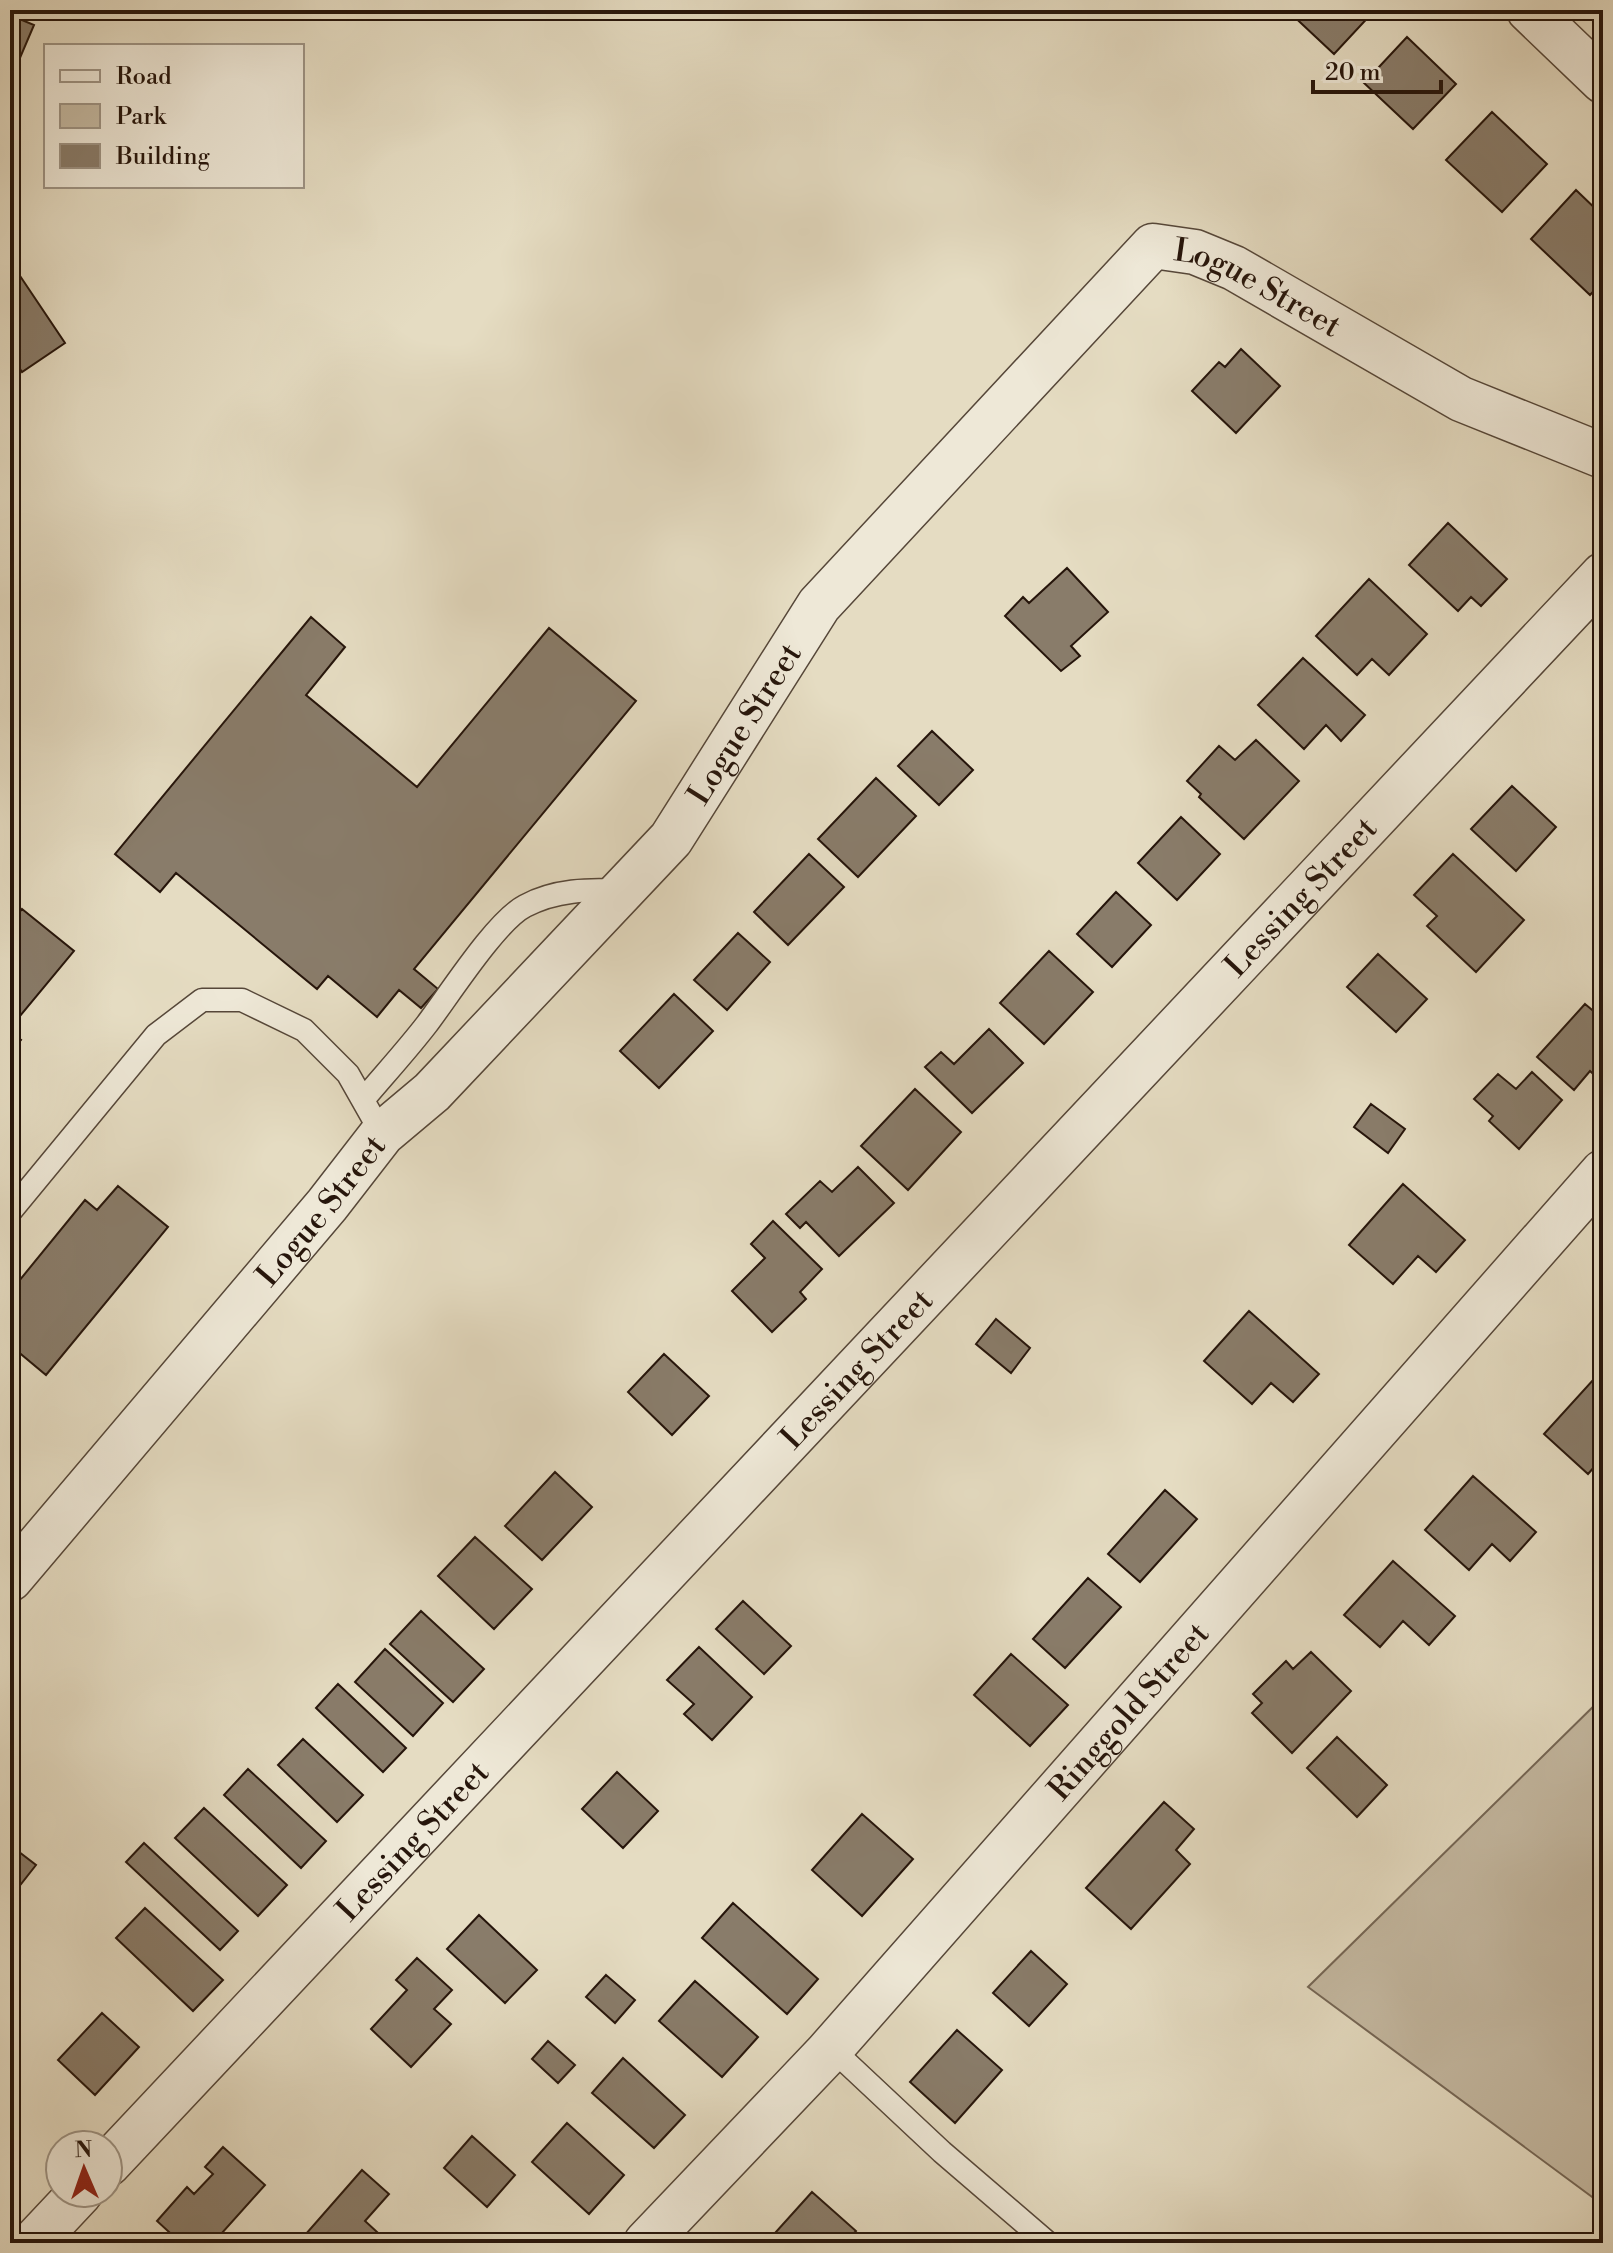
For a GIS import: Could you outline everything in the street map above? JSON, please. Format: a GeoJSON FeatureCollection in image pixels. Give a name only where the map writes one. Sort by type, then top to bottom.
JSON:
{"type":"FeatureCollection","features":[{"type":"Feature","properties":{"kind":"street"},"geometry":{"type":"LineString","coordinates":[[1529,10],[1603,81]]}},
{"type":"Feature","properties":{"kind":"street","name":"Logue Street"},"geometry":{"type":"LineString","coordinates":[[10,1579],[327,1205],[373,1117],[432,1092],[671,839],[819,605],[1153,246],[1195,252],[1234,268],[1461,399],[1603,456]]}},
{"type":"Feature","properties":{"kind":"street","name":"Lessing Street"},"geometry":{"type":"LineString","coordinates":[[124,2147],[1603,575]]}},
{"type":"Feature","properties":{"kind":"street","name":"Ringgold Street"},"geometry":{"type":"LineString","coordinates":[[646,2243],[831,2048],[1603,1172]]}},
{"type":"Feature","properties":{"kind":"street"},"geometry":{"type":"LineString","coordinates":[[33,2243],[65,2209]]}},
{"type":"Feature","properties":{"kind":"lane"},"geometry":{"type":"LineString","coordinates":[[373,1117],[424,1027],[501,926],[523,907],[563,893],[594,889],[622,891]]}},
{"type":"Feature","properties":{"kind":"lane"},"geometry":{"type":"LineString","coordinates":[[10,1212],[156,1035],[202,1000],[242,1000],[304,1030],[348,1074],[373,1117]]}},
{"type":"Feature","properties":{"kind":"lane"},"geometry":{"type":"LineString","coordinates":[[831,2048],[942,2152],[1048,2243]]}},
{"type":"Feature","properties":{"kind":"green space"},"geometry":{"type":"Polygon","coordinates":[[[1603,1697],[1603,2205],[1308,1987],[1603,1697]]]}},
{"type":"Feature","properties":{"kind":"building"},"geometry":{"type":"Polygon","coordinates":[[[1287,10],[1375,10],[1334,54],[1287,10]]]}},
{"type":"Feature","properties":{"kind":"building"},"geometry":{"type":"Polygon","coordinates":[[[10,15],[34,25],[14,72],[10,70],[10,15]]]}},
{"type":"Feature","properties":{"kind":"building"},"geometry":{"type":"Polygon","coordinates":[[[1407,37],[1456,84],[1413,129],[1364,83],[1407,37]]]}},
{"type":"Feature","properties":{"kind":"building"},"geometry":{"type":"Polygon","coordinates":[[[1492,112],[1547,164],[1502,212],[1446,160],[1492,112]]]}},
{"type":"Feature","properties":{"kind":"building"},"geometry":{"type":"Polygon","coordinates":[[[1576,190],[1603,216],[1603,281],[1590,295],[1531,239],[1576,190]]]}},
{"type":"Feature","properties":{"kind":"building"},"geometry":{"type":"Polygon","coordinates":[[[10,261],[65,343],[22,372],[10,354],[10,261]]]}},
{"type":"Feature","properties":{"kind":"building"},"geometry":{"type":"Polygon","coordinates":[[[1241,349],[1280,386],[1236,433],[1192,391],[1219,362],[1225,367],[1241,349]]]}},
{"type":"Feature","properties":{"kind":"building"},"geometry":{"type":"Polygon","coordinates":[[[1448,523],[1507,579],[1481,606],[1471,597],[1458,611],[1409,565],[1448,523]]]}},
{"type":"Feature","properties":{"kind":"building"},"geometry":{"type":"Polygon","coordinates":[[[1067,568],[1108,612],[1071,646],[1080,656],[1061,671],[1005,616],[1023,597],[1029,603],[1067,568]]]}},
{"type":"Feature","properties":{"kind":"building"},"geometry":{"type":"Polygon","coordinates":[[[1369,579],[1427,634],[1389,675],[1372,659],[1357,675],[1316,636],[1369,579]]]}},
{"type":"Feature","properties":{"kind":"building"},"geometry":{"type":"Polygon","coordinates":[[[311,617],[345,647],[306,695],[417,787],[549,628],[636,701],[414,969],[438,989],[421,1008],[399,990],[377,1017],[328,976],[317,989],[176,873],[160,892],[115,854],[311,617]]]}},
{"type":"Feature","properties":{"kind":"building"},"geometry":{"type":"Polygon","coordinates":[[[1303,658],[1365,715],[1341,741],[1326,725],[1304,749],[1258,705],[1303,658]]]}},
{"type":"Feature","properties":{"kind":"building"},"geometry":{"type":"Polygon","coordinates":[[[932,731],[973,770],[939,805],[898,766],[932,731]]]}},
{"type":"Feature","properties":{"kind":"building"},"geometry":{"type":"Polygon","coordinates":[[[1256,740],[1299,781],[1244,839],[1199,797],[1201,794],[1187,781],[1219,746],[1235,760],[1256,740]]]}},
{"type":"Feature","properties":{"kind":"building"},"geometry":{"type":"Polygon","coordinates":[[[876,778],[916,816],[858,877],[818,839],[876,778]]]}},
{"type":"Feature","properties":{"kind":"building"},"geometry":{"type":"Polygon","coordinates":[[[1512,786],[1556,827],[1516,871],[1471,829],[1512,786]]]}},
{"type":"Feature","properties":{"kind":"building"},"geometry":{"type":"Polygon","coordinates":[[[1181,817],[1220,854],[1177,900],[1138,863],[1181,817]]]}},
{"type":"Feature","properties":{"kind":"building"},"geometry":{"type":"Polygon","coordinates":[[[809,854],[844,887],[788,945],[754,912],[809,854]]]}},
{"type":"Feature","properties":{"kind":"building"},"geometry":{"type":"Polygon","coordinates":[[[1453,854],[1524,920],[1476,972],[1427,926],[1437,916],[1414,895],[1453,854]]]}},
{"type":"Feature","properties":{"kind":"building"},"geometry":{"type":"Polygon","coordinates":[[[1116,892],[1151,925],[1112,967],[1077,934],[1116,892]]]}},
{"type":"Feature","properties":{"kind":"building"},"geometry":{"type":"Polygon","coordinates":[[[22,909],[74,951],[10,1028],[10,923],[22,909]]]}},
{"type":"Feature","properties":{"kind":"building"},"geometry":{"type":"Polygon","coordinates":[[[738,933],[770,962],[727,1010],[694,980],[738,933]]]}},
{"type":"Feature","properties":{"kind":"building"},"geometry":{"type":"Polygon","coordinates":[[[1049,951],[1093,992],[1044,1044],[1000,1003],[1049,951]]]}},
{"type":"Feature","properties":{"kind":"building"},"geometry":{"type":"Polygon","coordinates":[[[1378,954],[1427,999],[1396,1032],[1347,987],[1378,954]]]}},
{"type":"Feature","properties":{"kind":"building"},"geometry":{"type":"Polygon","coordinates":[[[674,994],[713,1031],[659,1088],[620,1051],[674,994]]]}},
{"type":"Feature","properties":{"kind":"building"},"geometry":{"type":"Polygon","coordinates":[[[1585,1004],[1603,1019],[1603,1079],[1601,1081],[1590,1071],[1574,1090],[1537,1057],[1585,1004]]]}},
{"type":"Feature","properties":{"kind":"building"},"geometry":{"type":"Polygon","coordinates":[[[989,1029],[1023,1063],[972,1113],[925,1067],[941,1052],[954,1064],[989,1029]]]}},
{"type":"Feature","properties":{"kind":"building"},"geometry":{"type":"Polygon","coordinates":[[[10,1031],[21,1040],[10,1053],[10,1031]]]}},
{"type":"Feature","properties":{"kind":"building"},"geometry":{"type":"Polygon","coordinates":[[[1532,1072],[1562,1100],[1519,1149],[1489,1121],[1493,1116],[1474,1099],[1498,1074],[1516,1089],[1532,1072]]]}},
{"type":"Feature","properties":{"kind":"building"},"geometry":{"type":"Polygon","coordinates":[[[915,1089],[961,1132],[908,1190],[861,1146],[915,1089]]]}},
{"type":"Feature","properties":{"kind":"building"},"geometry":{"type":"Polygon","coordinates":[[[1371,1104],[1405,1129],[1388,1153],[1354,1127],[1371,1104]]]}},
{"type":"Feature","properties":{"kind":"building"},"geometry":{"type":"Polygon","coordinates":[[[858,1167],[894,1203],[839,1256],[806,1222],[800,1228],[786,1214],[820,1181],[832,1192],[858,1167]]]}},
{"type":"Feature","properties":{"kind":"building"},"geometry":{"type":"Polygon","coordinates":[[[1403,1184],[1465,1240],[1436,1272],[1418,1256],[1393,1284],[1349,1245],[1403,1184]]]}},
{"type":"Feature","properties":{"kind":"building"},"geometry":{"type":"Polygon","coordinates":[[[118,1186],[168,1227],[46,1375],[10,1345],[10,1314],[16,1307],[10,1302],[10,1292],[85,1200],[97,1210],[118,1186]]]}},
{"type":"Feature","properties":{"kind":"building"},"geometry":{"type":"Polygon","coordinates":[[[773,1221],[822,1269],[800,1292],[806,1299],[772,1332],[732,1291],[765,1258],[751,1244],[773,1221]]]}},
{"type":"Feature","properties":{"kind":"building"},"geometry":{"type":"Polygon","coordinates":[[[1249,1311],[1319,1374],[1293,1402],[1271,1383],[1252,1404],[1204,1361],[1249,1311]]]}},
{"type":"Feature","properties":{"kind":"building"},"geometry":{"type":"Polygon","coordinates":[[[996,1319],[1030,1348],[1011,1373],[976,1344],[996,1319]]]}},
{"type":"Feature","properties":{"kind":"building"},"geometry":{"type":"Polygon","coordinates":[[[664,1354],[709,1396],[672,1435],[628,1392],[664,1354]]]}},
{"type":"Feature","properties":{"kind":"building"},"geometry":{"type":"Polygon","coordinates":[[[1603,1369],[1603,1457],[1588,1474],[1544,1434],[1603,1369]]]}},
{"type":"Feature","properties":{"kind":"building"},"geometry":{"type":"Polygon","coordinates":[[[555,1472],[592,1507],[542,1560],[505,1526],[555,1472]]]}},
{"type":"Feature","properties":{"kind":"building"},"geometry":{"type":"Polygon","coordinates":[[[1473,1476],[1536,1532],[1510,1561],[1492,1544],[1469,1570],[1425,1530],[1473,1476]]]}},
{"type":"Feature","properties":{"kind":"building"},"geometry":{"type":"Polygon","coordinates":[[[1165,1490],[1197,1519],[1140,1582],[1108,1554],[1165,1490]]]}},
{"type":"Feature","properties":{"kind":"building"},"geometry":{"type":"Polygon","coordinates":[[[475,1537],[532,1589],[494,1629],[438,1576],[475,1537]]]}},
{"type":"Feature","properties":{"kind":"building"},"geometry":{"type":"Polygon","coordinates":[[[1393,1561],[1455,1616],[1429,1645],[1403,1621],[1380,1647],[1344,1615],[1393,1561]]]}},
{"type":"Feature","properties":{"kind":"building"},"geometry":{"type":"Polygon","coordinates":[[[1088,1578],[1121,1607],[1065,1668],[1033,1639],[1088,1578]]]}},
{"type":"Feature","properties":{"kind":"building"},"geometry":{"type":"Polygon","coordinates":[[[743,1601],[791,1646],[764,1674],[716,1629],[743,1601]]]}},
{"type":"Feature","properties":{"kind":"building"},"geometry":{"type":"Polygon","coordinates":[[[421,1611],[484,1669],[453,1702],[390,1644],[421,1611]]]}},
{"type":"Feature","properties":{"kind":"building"},"geometry":{"type":"Polygon","coordinates":[[[699,1647],[752,1697],[712,1740],[684,1714],[694,1704],[667,1680],[699,1647]]]}},
{"type":"Feature","properties":{"kind":"building"},"geometry":{"type":"Polygon","coordinates":[[[385,1649],[443,1703],[413,1736],[355,1682],[385,1649]]]}},
{"type":"Feature","properties":{"kind":"building"},"geometry":{"type":"Polygon","coordinates":[[[1311,1652],[1351,1691],[1292,1753],[1252,1713],[1262,1703],[1253,1694],[1286,1661],[1293,1669],[1311,1652]]]}},
{"type":"Feature","properties":{"kind":"building"},"geometry":{"type":"Polygon","coordinates":[[[1011,1654],[1068,1705],[1030,1746],[974,1695],[1011,1654]]]}},
{"type":"Feature","properties":{"kind":"building"},"geometry":{"type":"Polygon","coordinates":[[[338,1684],[406,1748],[383,1772],[316,1708],[338,1684]]]}},
{"type":"Feature","properties":{"kind":"building"},"geometry":{"type":"Polygon","coordinates":[[[1337,1737],[1387,1785],[1357,1817],[1307,1768],[1337,1737]]]}},
{"type":"Feature","properties":{"kind":"building"},"geometry":{"type":"Polygon","coordinates":[[[303,1739],[363,1795],[337,1822],[278,1765],[303,1739]]]}},
{"type":"Feature","properties":{"kind":"building"},"geometry":{"type":"Polygon","coordinates":[[[248,1769],[326,1841],[301,1868],[224,1795],[248,1769]]]}},
{"type":"Feature","properties":{"kind":"building"},"geometry":{"type":"Polygon","coordinates":[[[617,1772],[658,1811],[623,1848],[582,1809],[617,1772]]]}},
{"type":"Feature","properties":{"kind":"building"},"geometry":{"type":"Polygon","coordinates":[[[1164,1802],[1194,1829],[1176,1850],[1190,1864],[1131,1929],[1086,1888],[1164,1802]]]}},
{"type":"Feature","properties":{"kind":"building"},"geometry":{"type":"Polygon","coordinates":[[[204,1808],[287,1885],[258,1916],[175,1838],[204,1808]]]}},
{"type":"Feature","properties":{"kind":"building"},"geometry":{"type":"Polygon","coordinates":[[[862,1814],[913,1859],[862,1916],[812,1870],[862,1814]]]}},
{"type":"Feature","properties":{"kind":"building"},"geometry":{"type":"Polygon","coordinates":[[[144,1843],[238,1931],[220,1950],[126,1862],[144,1843]]]}},
{"type":"Feature","properties":{"kind":"building"},"geometry":{"type":"Polygon","coordinates":[[[10,1845],[36,1865],[10,1898],[10,1845]]]}},
{"type":"Feature","properties":{"kind":"building"},"geometry":{"type":"Polygon","coordinates":[[[733,1903],[818,1979],[787,2014],[702,1938],[733,1903]]]}},
{"type":"Feature","properties":{"kind":"building"},"geometry":{"type":"Polygon","coordinates":[[[145,1908],[223,1980],[193,2011],[116,1938],[145,1908]]]}},
{"type":"Feature","properties":{"kind":"building"},"geometry":{"type":"Polygon","coordinates":[[[479,1915],[537,1970],[505,2003],[447,1949],[479,1915]]]}},
{"type":"Feature","properties":{"kind":"building"},"geometry":{"type":"Polygon","coordinates":[[[1031,1951],[1067,1984],[1029,2026],[993,1993],[1031,1951]]]}},
{"type":"Feature","properties":{"kind":"building"},"geometry":{"type":"Polygon","coordinates":[[[417,1958],[452,1990],[434,2009],[451,2024],[411,2067],[371,2029],[407,1990],[396,1980],[417,1958]]]}},
{"type":"Feature","properties":{"kind":"building"},"geometry":{"type":"Polygon","coordinates":[[[606,1975],[635,2000],[615,2023],[586,1997],[606,1975]]]}},
{"type":"Feature","properties":{"kind":"building"},"geometry":{"type":"Polygon","coordinates":[[[695,1981],[758,2037],[722,2077],[659,2021],[695,1981]]]}},
{"type":"Feature","properties":{"kind":"building"},"geometry":{"type":"Polygon","coordinates":[[[102,2013],[139,2047],[95,2095],[58,2060],[102,2013]]]}},
{"type":"Feature","properties":{"kind":"building"},"geometry":{"type":"Polygon","coordinates":[[[957,2030],[1002,2070],[955,2123],[910,2082],[957,2030]]]}},
{"type":"Feature","properties":{"kind":"building"},"geometry":{"type":"Polygon","coordinates":[[[548,2041],[575,2065],[558,2083],[532,2059],[548,2041]]]}},
{"type":"Feature","properties":{"kind":"building"},"geometry":{"type":"Polygon","coordinates":[[[623,2058],[685,2115],[654,2148],[592,2093],[623,2058]]]}},
{"type":"Feature","properties":{"kind":"building"},"geometry":{"type":"Polygon","coordinates":[[[567,2123],[624,2175],[589,2214],[532,2162],[567,2123]]]}},
{"type":"Feature","properties":{"kind":"building"},"geometry":{"type":"Polygon","coordinates":[[[472,2136],[515,2175],[487,2207],[444,2168],[472,2136]]]}},
{"type":"Feature","properties":{"kind":"building"},"geometry":{"type":"Polygon","coordinates":[[[223,2147],[265,2185],[213,2243],[181,2243],[157,2221],[187,2187],[194,2194],[213,2174],[205,2167],[223,2147]]]}},
{"type":"Feature","properties":{"kind":"building"},"geometry":{"type":"Polygon","coordinates":[[[362,2170],[389,2194],[365,2221],[389,2243],[298,2243],[362,2170]]]}},
{"type":"Feature","properties":{"kind":"building"},"geometry":{"type":"Polygon","coordinates":[[[812,2192],[856,2231],[845,2243],[766,2243],[812,2192]]]}}]}
